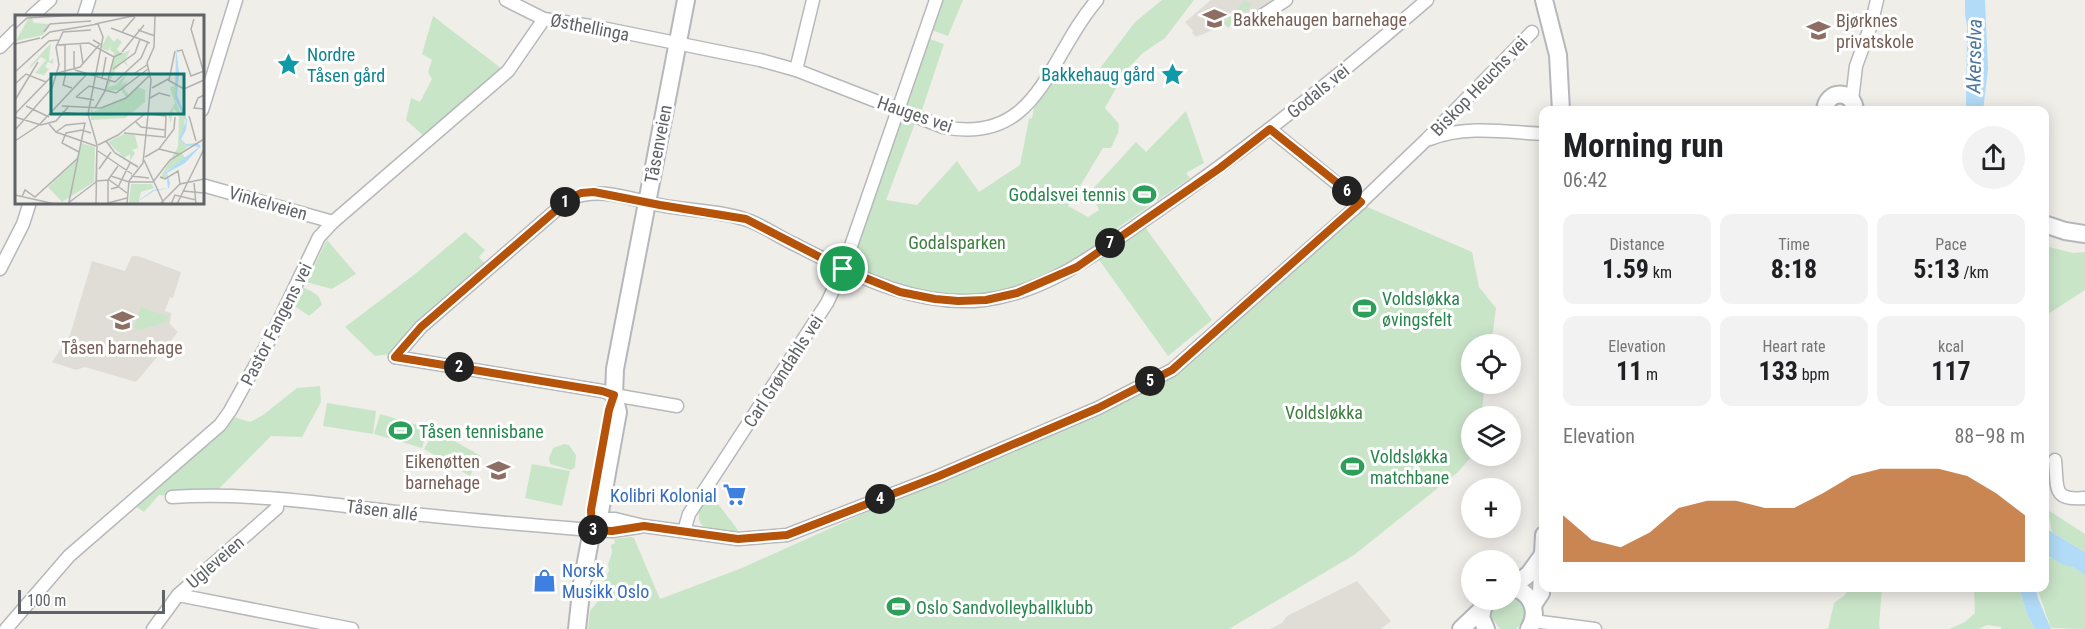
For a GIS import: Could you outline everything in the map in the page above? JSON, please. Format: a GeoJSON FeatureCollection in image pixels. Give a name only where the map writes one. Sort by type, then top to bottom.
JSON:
{"type":"FeatureCollection","features":[{"type":"Feature","properties":{"kind":"street"},"geometry":{"type":"LineString","coordinates":[[33,15],[50,0]]}},
{"type":"Feature","properties":{"kind":"street"},"geometry":{"type":"LineString","coordinates":[[84,15],[89,0]]}},
{"type":"Feature","properties":{"kind":"street"},"geometry":{"type":"LineString","coordinates":[[204,104],[236,0]]}},
{"type":"Feature","properties":{"kind":"street","name":"Østhellinga"},"geometry":{"type":"LineString","coordinates":[[506,0],[544,19],[597,27],[677,44]]}},
{"type":"Feature","properties":{"kind":"street","name":"Tåsenveien"},"geometry":{"type":"LineString","coordinates":[[577,629],[579,600],[592,530],[591,510],[609,410],[614,395],[615,369],[686,0]]}},
{"type":"Feature","properties":{"kind":"street"},"geometry":{"type":"LineString","coordinates":[[796,70],[813,0]]}},
{"type":"Feature","properties":{"kind":"street","name":"Carl Grøndahls vei"},"geometry":{"type":"LineString","coordinates":[[684,531],[689,514],[827,303],[843,269],[936,0]]}},
{"type":"Feature","properties":{"kind":"street","name":"Hauges vei"},"geometry":{"type":"LineString","coordinates":[[677,44],[760,60],[796,70],[943,127],[979,130],[1011,119],[1029,104],[1068,41],[1097,0]]}},
{"type":"Feature","properties":{"kind":"street"},"geometry":{"type":"LineString","coordinates":[[1263,15],[1286,0]]}},
{"type":"Feature","properties":{"kind":"street","name":"Godals vei"},"geometry":{"type":"LineString","coordinates":[[614,395],[602,391],[395,357],[421,327],[569,199],[581,193],[594,192],[746,219],[843,269],[900,292],[958,301],[986,300],[1017,293],[1077,267],[1220,168],[1381,40],[1427,0]]}},
{"type":"Feature","properties":{"kind":"street"},"geometry":{"type":"LineString","coordinates":[[1544,0],[1558,55],[1562,106]]}},
{"type":"Feature","properties":{"kind":"street"},"geometry":{"type":"LineString","coordinates":[[1844,105],[1877,0]]}},
{"type":"Feature","properties":{"kind":"street","name":"Pastor Fangens vei"},"geometry":{"type":"LineString","coordinates":[[6,629],[69,556],[219,424],[230,411],[271,337],[319,237],[333,222],[508,71],[544,19]]}},
{"type":"Feature","properties":{"kind":"street"},"geometry":{"type":"LineString","coordinates":[[0,47],[15,32]]}},
{"type":"Feature","properties":{"kind":"street","name":"Biskop Heuchs vei"},"geometry":{"type":"LineString","coordinates":[[592,530],[607,519],[615,519],[644,526],[738,539],[787,535],[939,476],[1098,408],[1172,370],[1361,202],[1426,140],[1532,32]]}},
{"type":"Feature","properties":{"kind":"street"},"geometry":{"type":"LineString","coordinates":[[1270,129],[1361,202]]}},
{"type":"Feature","properties":{"kind":"street","name":"Biskop Heuchs vei"},"geometry":{"type":"LineString","coordinates":[[1426,140],[1445,132],[1461,131],[1539,134]]}},
{"type":"Feature","properties":{"kind":"street","name":"Vinkelveien"},"geometry":{"type":"LineString","coordinates":[[204,186],[333,222]]}},
{"type":"Feature","properties":{"kind":"street"},"geometry":{"type":"LineString","coordinates":[[0,269],[23,224],[29,204]]}},
{"type":"Feature","properties":{"kind":"street"},"geometry":{"type":"LineString","coordinates":[[2049,226],[2085,234]]}},
{"type":"Feature","properties":{"kind":"street"},"geometry":{"type":"LineString","coordinates":[[614,395],[677,406]]}},
{"type":"Feature","properties":{"kind":"street"},"geometry":{"type":"LineString","coordinates":[[2055,460],[2058,490],[2061,496],[2067,500],[2085,498]]}},
{"type":"Feature","properties":{"kind":"street","name":"Tåsen allé"},"geometry":{"type":"LineString","coordinates":[[172,497],[252,496],[447,518],[592,530]]}},
{"type":"Feature","properties":{"kind":"street","name":"Ugleveien"},"geometry":{"type":"LineString","coordinates":[[153,629],[178,595],[277,508],[278,499]]}},
{"type":"Feature","properties":{"kind":"street"},"geometry":{"type":"LineString","coordinates":[[1521,580],[1529,574],[1539,560]]}},
{"type":"Feature","properties":{"kind":"street"},"geometry":{"type":"LineString","coordinates":[[1521,591],[1525,593],[1532,619]]}},
{"type":"Feature","properties":{"kind":"street"},"geometry":{"type":"LineString","coordinates":[[1532,619],[1541,592]]}},
{"type":"Feature","properties":{"kind":"street"},"geometry":{"type":"LineString","coordinates":[[178,595],[352,629]]}},
{"type":"Feature","properties":{"kind":"street"},"geometry":{"type":"LineString","coordinates":[[1461,629],[1478,610]]}},
{"type":"Feature","properties":{"kind":"street"},"geometry":{"type":"LineString","coordinates":[[1482,610],[1481,617],[1486,629]]}},
{"type":"Feature","properties":{"kind":"street"},"geometry":{"type":"LineString","coordinates":[[1532,619],[1595,629]]}},
{"type":"Feature","properties":{"kind":"shaded area","name":"Bakkehaugen barnehage"},"geometry":{"type":"Polygon","coordinates":[[[1211,0],[1275,0],[1249,15],[1196,37],[1185,22],[1211,0]]]}},
{"type":"Feature","properties":{"kind":"shaded area","name":"Tåsen barnehage"},"geometry":{"type":"Polygon","coordinates":[[[132,256],[138,256],[181,272],[173,298],[170,297],[165,311],[171,313],[170,324],[178,332],[136,382],[85,367],[76,370],[52,362],[70,335],[92,261],[125,271],[132,256]]]}},
{"type":"Feature","properties":{"kind":"shaded area"},"geometry":{"type":"Polygon","coordinates":[[[1357,581],[1391,621],[1381,629],[1270,629],[1282,623],[1287,616],[1357,581]]]}},
{"type":"Feature","properties":{"kind":"green space"},"geometry":{"type":"Polygon","coordinates":[[[939,0],[963,0],[948,36],[929,29],[939,0]]]}},
{"type":"Feature","properties":{"kind":"green space","name":"Godalsparken"},"geometry":{"type":"Polygon","coordinates":[[[1162,0],[1194,0],[1165,38],[1143,53],[1126,70],[1105,108],[1119,124],[1118,133],[1111,148],[1103,148],[1068,206],[1088,217],[1099,210],[1091,191],[1136,142],[1146,152],[1186,111],[1204,163],[1186,173],[1190,178],[1103,238],[1105,242],[1045,276],[1007,290],[964,295],[918,291],[894,285],[855,270],[850,261],[900,123],[905,120],[915,123],[886,200],[917,205],[957,161],[979,192],[1020,165],[1029,119],[1032,118],[1034,108],[1058,70],[1088,84],[1135,22],[1162,0]]]}},
{"type":"Feature","properties":{"kind":"green space"},"geometry":{"type":"Polygon","coordinates":[[[1245,0],[1252,5],[1228,28],[1224,23],[1245,0]]]}},
{"type":"Feature","properties":{"kind":"green space"},"geometry":{"type":"Polygon","coordinates":[[[433,16],[502,69],[425,137],[406,120],[411,98],[420,102],[432,79],[428,72],[432,60],[422,54],[433,16]]]}},
{"type":"Feature","properties":{"kind":"green space"},"geometry":{"type":"Polygon","coordinates":[[[927,38],[944,44],[921,113],[909,108],[906,102],[927,38]]]}},
{"type":"Feature","properties":{"kind":"green space","name":"Voldsløkka"},"geometry":{"type":"Polygon","coordinates":[[[1365,206],[1472,252],[1479,287],[1496,308],[1492,334],[1461,334],[1461,394],[1484,394],[1482,406],[1461,406],[1461,466],[1463,466],[1354,555],[1229,629],[588,629],[590,611],[603,595],[602,584],[609,571],[608,564],[612,553],[611,545],[615,543],[614,539],[634,538],[660,599],[742,568],[1085,414],[1171,369],[1365,206]]]}},
{"type":"Feature","properties":{"kind":"green space"},"geometry":{"type":"Polygon","coordinates":[[[1145,227],[1212,320],[1168,356],[1099,260],[1145,227]]]}},
{"type":"Feature","properties":{"kind":"green space"},"geometry":{"type":"Polygon","coordinates":[[[465,232],[485,250],[479,257],[486,265],[392,354],[375,356],[345,327],[415,274],[465,232]]]}},
{"type":"Feature","properties":{"kind":"green space"},"geometry":{"type":"Polygon","coordinates":[[[327,240],[356,274],[332,289],[306,282],[327,240]]]}},
{"type":"Feature","properties":{"kind":"green space"},"geometry":{"type":"Polygon","coordinates":[[[2049,247],[2073,253],[2085,252],[2085,290],[2049,313],[2049,247]]]}},
{"type":"Feature","properties":{"kind":"green space"},"geometry":{"type":"Polygon","coordinates":[[[302,287],[317,295],[322,305],[309,316],[293,305],[302,287]]]}},
{"type":"Feature","properties":{"kind":"green space"},"geometry":{"type":"Polygon","coordinates":[[[141,307],[168,316],[167,322],[138,330],[134,327],[141,307]]]}},
{"type":"Feature","properties":{"kind":"green space"},"geometry":{"type":"Polygon","coordinates":[[[320,386],[321,402],[302,437],[271,436],[210,498],[159,495],[144,512],[134,505],[186,463],[231,416],[250,422],[263,415],[297,388],[320,386]]]}},
{"type":"Feature","properties":{"kind":"green space"},"geometry":{"type":"Polygon","coordinates":[[[327,403],[376,411],[373,434],[323,426],[327,403]]]}},
{"type":"Feature","properties":{"kind":"green space","name":"Tåsen tennisbane"},"geometry":{"type":"Polygon","coordinates":[[[380,414],[428,428],[422,448],[374,434],[380,414]]]}},
{"type":"Feature","properties":{"kind":"green space"},"geometry":{"type":"Polygon","coordinates":[[[435,430],[481,456],[470,476],[424,449],[435,430]]]}},
{"type":"Feature","properties":{"kind":"green space"},"geometry":{"type":"Polygon","coordinates":[[[564,444],[569,445],[576,455],[575,467],[571,470],[550,464],[549,458],[553,448],[564,444]]]}},
{"type":"Feature","properties":{"kind":"green space"},"geometry":{"type":"Polygon","coordinates":[[[532,464],[570,471],[562,506],[525,498],[532,464]]]}},
{"type":"Feature","properties":{"kind":"green space"},"geometry":{"type":"Polygon","coordinates":[[[712,496],[738,531],[717,531],[701,524],[700,510],[712,496]]]}},
{"type":"Feature","properties":{"kind":"green space"},"geometry":{"type":"Polygon","coordinates":[[[2049,511],[2085,534],[2085,552],[2052,532],[2049,511]]]}},
{"type":"Feature","properties":{"kind":"green space"},"geometry":{"type":"Polygon","coordinates":[[[2049,557],[2071,565],[2085,575],[2085,629],[2051,628],[2038,592],[2049,592],[2049,557]]]}},
{"type":"Feature","properties":{"kind":"green space"},"geometry":{"type":"Polygon","coordinates":[[[1846,592],[1882,592],[1880,629],[1828,629],[1834,603],[1846,592]]]}},
{"type":"Feature","properties":{"kind":"green space"},"geometry":{"type":"Polygon","coordinates":[[[1974,592],[2020,592],[2027,614],[2035,629],[2001,629],[2001,627],[1987,625],[1979,629],[1949,629],[1965,622],[1975,613],[1974,592]]]}},
{"type":"Feature","properties":{"kind":"green space"},"geometry":{"type":"Polygon","coordinates":[[[1521,603],[1524,607],[1524,621],[1516,629],[1500,629],[1491,617],[1492,610],[1521,610],[1521,603]]]}},
{"type":"Feature","properties":{"kind":"water","name":"Akerselva"},"geometry":{"type":"Polygon","coordinates":[[[1965,0],[1985,0],[1988,69],[1984,106],[1966,106],[1967,26],[1965,0]]]}},
{"type":"Feature","properties":{"kind":"water"},"geometry":{"type":"Polygon","coordinates":[[[2049,530],[2085,552],[2085,575],[2073,567],[2063,565],[2049,557],[2049,530]]]}},
{"type":"Feature","properties":{"kind":"water"},"geometry":{"type":"Polygon","coordinates":[[[2020,592],[2037,592],[2051,629],[2035,629],[2027,614],[2020,592]]]}},
{"type":"Feature","properties":{"kind":"place","name":"Bakkehaugen barnehage"},"geometry":{"type":"Point","coordinates":[1215,19]}},
{"type":"Feature","properties":{"kind":"place","name":"Bjørknes privatskole"},"geometry":{"type":"Point","coordinates":[1818,30]}},
{"type":"Feature","properties":{"kind":"place","name":"Nordre Tåsen gård"},"geometry":{"type":"Point","coordinates":[289,64]}},
{"type":"Feature","properties":{"kind":"place","name":"Bakkehaug gård"},"geometry":{"type":"Point","coordinates":[1173,74]}},
{"type":"Feature","properties":{"kind":"place","name":"Godalsvei tennis"},"geometry":{"type":"Point","coordinates":[1144,194]}},
{"type":"Feature","properties":{"kind":"place","name":"Voldsløkka øvingsfelt"},"geometry":{"type":"Point","coordinates":[1364,308]}},
{"type":"Feature","properties":{"kind":"place","name":"Tåsen barnehage"},"geometry":{"type":"Point","coordinates":[122,321]}},
{"type":"Feature","properties":{"kind":"place","name":"Tåsen tennisbane"},"geometry":{"type":"Point","coordinates":[401,431]}},
{"type":"Feature","properties":{"kind":"place","name":"Voldsløkka matchbane"},"geometry":{"type":"Point","coordinates":[1352,466]}},
{"type":"Feature","properties":{"kind":"place","name":"Eikenøtten barnehage"},"geometry":{"type":"Point","coordinates":[498,471]}},
{"type":"Feature","properties":{"kind":"place","name":"Kolibri Kolonial"},"geometry":{"type":"Point","coordinates":[735,495]}},
{"type":"Feature","properties":{"kind":"place","name":"Norsk Musikk Oslo"},"geometry":{"type":"Point","coordinates":[544,580]}},
{"type":"Feature","properties":{"kind":"place","name":"Oslo Sandvolleyballklubb"},"geometry":{"type":"Point","coordinates":[898,607]}},
{"type":"Feature","properties":{"kind":"route"},"geometry":{"type":"LineString","coordinates":[[1270,129],[1361,202],[1172,370],[1098,408],[939,476],[787,535],[738,539],[644,526],[612,531],[592,530],[591,510],[609,410],[614,395],[602,391],[395,357],[421,327],[569,199],[581,193],[594,192],[746,219],[843,269],[900,292],[935,299],[986,300],[1017,293],[1077,267],[1220,168],[1270,129]]}}]}
